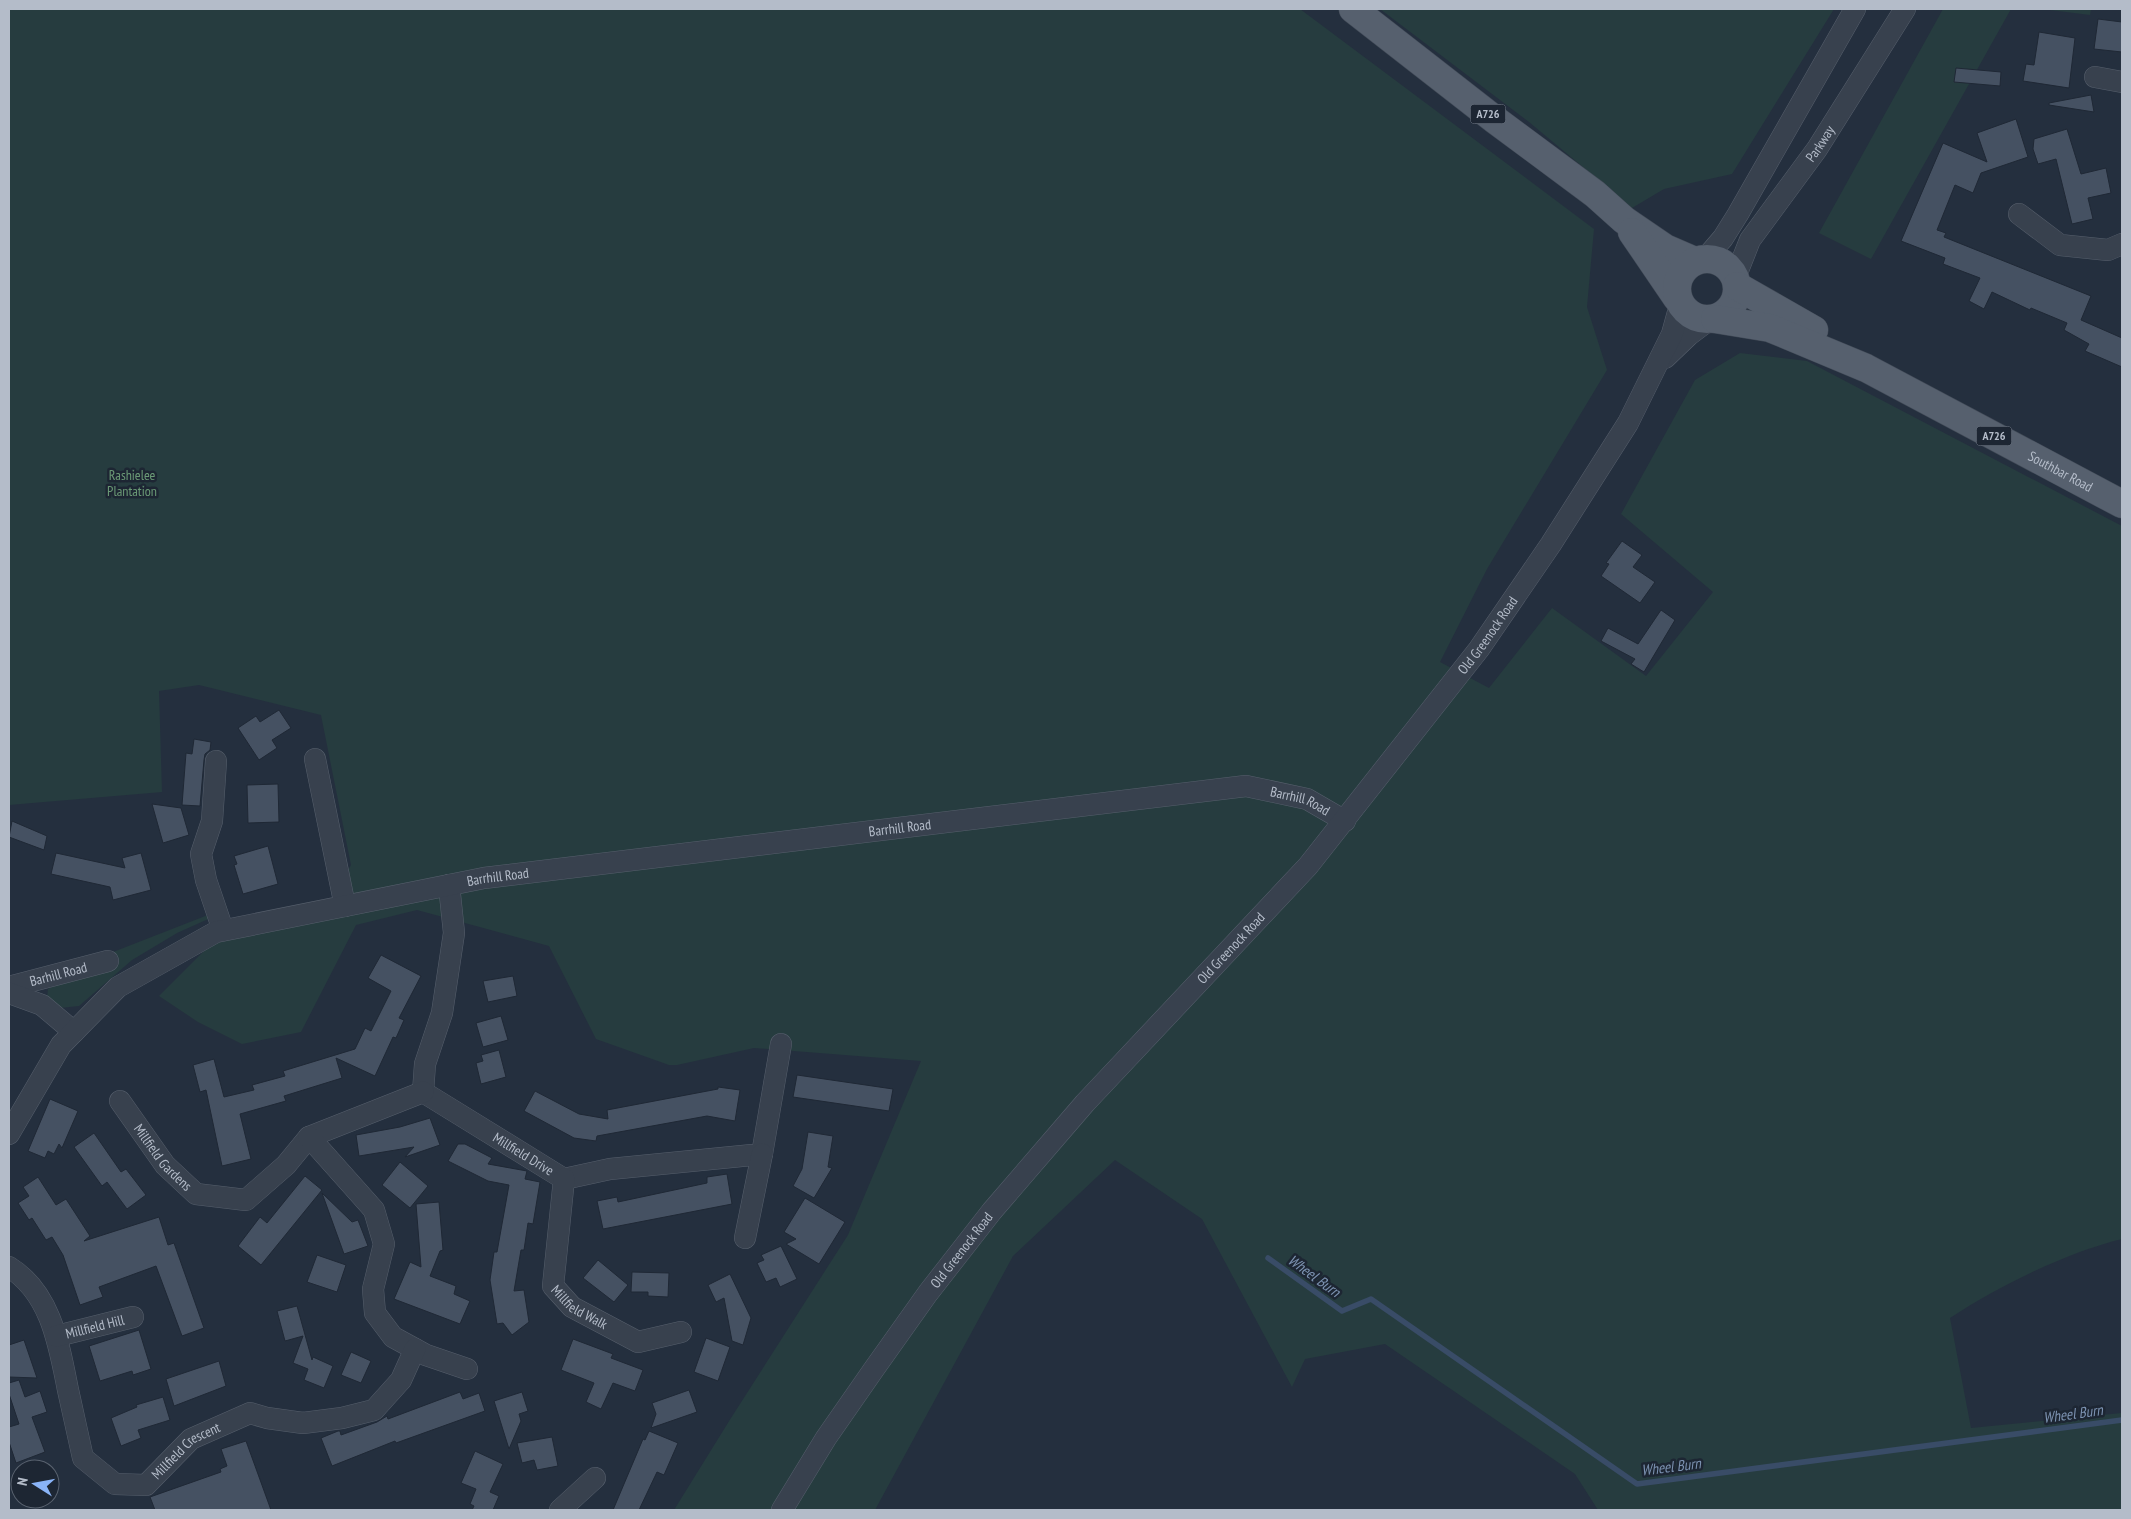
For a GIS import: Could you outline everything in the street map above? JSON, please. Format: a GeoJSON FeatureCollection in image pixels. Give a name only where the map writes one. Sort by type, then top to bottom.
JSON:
{"type":"FeatureCollection","features":[{"type":"Feature","properties":{"kind":"main road","name":"A726"},"geometry":{"type":"LineString","coordinates":[[1353,9],[1494,119],[1595,194],[1624,220],[1665,248],[1700,260]]}},
{"type":"Feature","properties":{"kind":"main road","name":"A726"},"geometry":{"type":"LineString","coordinates":[[1624,220],[1679,301]]}},
{"type":"Feature","properties":{"kind":"main road"},"geometry":{"type":"LineString","coordinates":[[1700,260],[1714,260],[1723,264],[1730,270],[1736,282],[1736,297],[1732,306],[1725,314],[1712,319],[1693,317],[1679,301],[1676,289],[1681,272],[1700,260]]}},
{"type":"Feature","properties":{"kind":"main road","name":"Southbar Road"},"geometry":{"type":"LineString","coordinates":[[1736,282],[1811,328],[1866,368]]}},
{"type":"Feature","properties":{"kind":"main road","name":"Southbar Road"},"geometry":{"type":"LineString","coordinates":[[1712,319],[1758,324],[1866,368],[2122,504]]}},
{"type":"Feature","properties":{"kind":"street"},"geometry":{"type":"LineString","coordinates":[[1700,260],[1723,238],[1738,214],[1856,9]]}},
{"type":"Feature","properties":{"kind":"street","name":"Parkway"},"geometry":{"type":"LineString","coordinates":[[1736,282],[1750,240],[1817,149],[1906,9]]}},
{"type":"Feature","properties":{"kind":"street"},"geometry":{"type":"LineString","coordinates":[[2095,77],[2122,82]]}},
{"type":"Feature","properties":{"kind":"street"},"geometry":{"type":"LineString","coordinates":[[2020,214],[2060,245],[2108,250],[2122,244]]}},
{"type":"Feature","properties":{"kind":"street","name":"Old Greenock Road"},"geometry":{"type":"LineString","coordinates":[[782,1510],[826,1438],[869,1376],[928,1292],[992,1211],[1079,1110],[1308,866],[1479,649],[1551,544],[1628,422],[1672,334],[1679,301]]}},
{"type":"Feature","properties":{"kind":"street","name":"Old Greenock Road"},"geometry":{"type":"LineString","coordinates":[[1656,367],[1689,335],[1712,319]]}},
{"type":"Feature","properties":{"kind":"street"},"geometry":{"type":"LineString","coordinates":[[315,759],[345,906]]}},
{"type":"Feature","properties":{"kind":"street"},"geometry":{"type":"LineString","coordinates":[[216,761],[212,821],[201,854],[206,880],[223,930]]}},
{"type":"Feature","properties":{"kind":"street","name":"Barrhill Road"},"geometry":{"type":"LineString","coordinates":[[9,1134],[61,1045],[118,987],[216,932],[223,930],[494,877],[1246,786],[1307,799],[1345,821]]}},
{"type":"Feature","properties":{"kind":"street"},"geometry":{"type":"LineString","coordinates":[[422,1092],[425,1064],[442,1013],[454,933],[449,885]]}},
{"type":"Feature","properties":{"kind":"street","name":"Barhill Road"},"geometry":{"type":"LineString","coordinates":[[9,987],[108,961]]}},
{"type":"Feature","properties":{"kind":"street"},"geometry":{"type":"LineString","coordinates":[[9,992],[42,1005],[74,1032]]}},
{"type":"Feature","properties":{"kind":"street"},"geometry":{"type":"LineString","coordinates":[[745,1238],[781,1044]]}},
{"type":"Feature","properties":{"kind":"street","name":"Millfield Gardens"},"geometry":{"type":"LineString","coordinates":[[120,1101],[165,1165],[196,1194],[246,1200],[286,1165],[309,1137],[422,1092]]}},
{"type":"Feature","properties":{"kind":"street","name":"Millfield Drive"},"geometry":{"type":"LineString","coordinates":[[422,1092],[564,1179],[610,1169],[762,1154]]}},
{"type":"Feature","properties":{"kind":"street"},"geometry":{"type":"LineString","coordinates":[[309,1137],[374,1210],[384,1244],[373,1289],[375,1313],[392,1337],[426,1355],[467,1369]]}},
{"type":"Feature","properties":{"kind":"street","name":"Millfield Walk"},"geometry":{"type":"LineString","coordinates":[[564,1179],[553,1286],[572,1307],[638,1342],[681,1332]]}},
{"type":"Feature","properties":{"kind":"street","name":"Millfield Crescent"},"geometry":{"type":"LineString","coordinates":[[9,1267],[23,1276],[37,1293],[57,1336],[83,1458],[115,1484],[146,1484],[191,1439],[250,1413],[267,1418],[303,1423],[342,1418],[374,1410],[401,1380],[415,1349]]}},
{"type":"Feature","properties":{"kind":"street","name":"Millfield Hill"},"geometry":{"type":"LineString","coordinates":[[57,1336],[133,1316]]}},
{"type":"Feature","properties":{"kind":"street"},"geometry":{"type":"LineString","coordinates":[[560,1510],[595,1478]]}},
{"type":"Feature","properties":{"kind":"green space","name":"Rashielee Plantation"},"geometry":{"type":"Polygon","coordinates":[[[9,9],[1300,9],[1594,229],[1587,307],[1607,370],[1487,569],[1440,662],[1489,688],[1552,608],[1646,676],[1713,592],[1621,514],[1695,380],[1740,353],[1807,361],[2122,526],[2122,1239],[2078,1253],[2033,1272],[1990,1294],[1950,1318],[1971,1428],[2122,1413],[2122,1510],[1598,1510],[1575,1474],[1385,1344],[1305,1359],[1292,1387],[1202,1219],[1115,1160],[1013,1256],[875,1510],[674,1510],[848,1235],[921,1061],[754,1048],[677,1065],[669,1065],[596,1039],[549,946],[417,910],[356,925],[301,1032],[242,1044],[198,1022],[159,996],[213,942],[319,920],[351,865],[321,715],[199,685],[159,691],[162,792],[9,805],[9,9]]]}},
{"type":"Feature","properties":{"kind":"green space"},"geometry":{"type":"Polygon","coordinates":[[[1380,9],[1834,9],[1732,174],[1664,189],[1632,208],[1529,122],[1380,9]]]}},
{"type":"Feature","properties":{"kind":"green space"},"geometry":{"type":"Polygon","coordinates":[[[1943,9],[2011,9],[1871,259],[1819,233],[1943,9]]]}},
{"type":"Feature","properties":{"kind":"green space"},"geometry":{"type":"Polygon","coordinates":[[[2042,9],[2091,9],[2090,15],[2042,9]]]}},
{"type":"Feature","properties":{"kind":"green space"},"geometry":{"type":"Polygon","coordinates":[[[213,913],[215,916],[177,933],[132,960],[79,1006],[60,1008],[47,999],[48,989],[52,987],[112,968],[108,954],[213,913]]]}},
{"type":"Feature","properties":{"kind":"building"},"geometry":{"type":"Polygon","coordinates":[[[2098,19],[2122,22],[2122,52],[2094,49],[2098,19]]]}},
{"type":"Feature","properties":{"kind":"building"},"geometry":{"type":"Polygon","coordinates":[[[2039,32],[2075,38],[2069,88],[2023,81],[2026,64],[2034,65],[2039,32]]]}},
{"type":"Feature","properties":{"kind":"building"},"geometry":{"type":"Polygon","coordinates":[[[1956,68],[2001,72],[2000,86],[1954,82],[1956,68]]]}},
{"type":"Feature","properties":{"kind":"building"},"geometry":{"type":"Polygon","coordinates":[[[2091,95],[2094,112],[2049,105],[2049,103],[2091,95]]]}},
{"type":"Feature","properties":{"kind":"building"},"geometry":{"type":"Polygon","coordinates":[[[2016,119],[2028,157],[1981,173],[1973,193],[1955,185],[1937,230],[1946,233],[1944,237],[2091,296],[2081,320],[2122,338],[2122,367],[2085,351],[2089,344],[2064,330],[2067,323],[2031,308],[2030,310],[1992,292],[1984,309],[1969,301],[1980,278],[1943,264],[1945,258],[1901,241],[1943,143],[1987,162],[1977,133],[2016,119]]]}},
{"type":"Feature","properties":{"kind":"building"},"geometry":{"type":"Polygon","coordinates":[[[2067,129],[2081,174],[2106,168],[2111,193],[2088,198],[2093,219],[2072,224],[2056,159],[2038,164],[2033,149],[2034,139],[2067,129]]]}},
{"type":"Feature","properties":{"kind":"building"},"geometry":{"type":"Polygon","coordinates":[[[1622,541],[1642,555],[1633,567],[1655,582],[1640,603],[1601,576],[1609,564],[1606,563],[1622,541]]]}},
{"type":"Feature","properties":{"kind":"building"},"geometry":{"type":"Polygon","coordinates":[[[1661,610],[1675,620],[1644,672],[1631,664],[1635,659],[1601,641],[1608,628],[1638,644],[1661,610]]]}},
{"type":"Feature","properties":{"kind":"building"},"geometry":{"type":"Polygon","coordinates":[[[279,710],[291,728],[272,740],[277,748],[259,760],[238,728],[256,716],[260,722],[279,710]]]}},
{"type":"Feature","properties":{"kind":"building"},"geometry":{"type":"Polygon","coordinates":[[[194,739],[211,742],[210,750],[205,754],[200,806],[182,805],[186,753],[192,754],[194,739]]]}},
{"type":"Feature","properties":{"kind":"building"},"geometry":{"type":"Polygon","coordinates":[[[278,784],[279,822],[248,823],[247,785],[278,784]]]}},
{"type":"Feature","properties":{"kind":"building"},"geometry":{"type":"Polygon","coordinates":[[[152,804],[181,808],[189,835],[163,843],[152,804]]]}},
{"type":"Feature","properties":{"kind":"building"},"geometry":{"type":"Polygon","coordinates":[[[12,821],[47,836],[44,850],[9,837],[12,821]]]}},
{"type":"Feature","properties":{"kind":"building"},"geometry":{"type":"Polygon","coordinates":[[[268,846],[278,884],[243,894],[234,865],[237,864],[234,856],[268,846]]]}},
{"type":"Feature","properties":{"kind":"building"},"geometry":{"type":"Polygon","coordinates":[[[56,853],[125,868],[122,858],[141,853],[151,890],[113,900],[110,887],[51,874],[56,853]]]}},
{"type":"Feature","properties":{"kind":"building"},"geometry":{"type":"Polygon","coordinates":[[[381,955],[421,976],[399,1018],[404,1020],[396,1038],[393,1037],[375,1076],[336,1058],[342,1078],[284,1096],[286,1101],[240,1114],[251,1159],[222,1166],[206,1090],[200,1092],[193,1065],[214,1059],[224,1097],[254,1090],[252,1085],[285,1076],[283,1071],[355,1049],[365,1028],[371,1031],[391,991],[368,978],[381,955]]]}},
{"type":"Feature","properties":{"kind":"building"},"geometry":{"type":"Polygon","coordinates":[[[513,976],[517,996],[488,1002],[483,981],[513,976]]]}},
{"type":"Feature","properties":{"kind":"building"},"geometry":{"type":"Polygon","coordinates":[[[501,1016],[508,1040],[483,1047],[476,1023],[501,1016]]]}},
{"type":"Feature","properties":{"kind":"building"},"geometry":{"type":"Polygon","coordinates":[[[499,1050],[506,1077],[481,1084],[476,1063],[483,1061],[481,1055],[499,1050]]]}},
{"type":"Feature","properties":{"kind":"building"},"geometry":{"type":"Polygon","coordinates":[[[797,1075],[893,1089],[889,1111],[793,1097],[797,1075]]]}},
{"type":"Feature","properties":{"kind":"building"},"geometry":{"type":"Polygon","coordinates":[[[718,1087],[740,1090],[735,1121],[707,1116],[597,1136],[596,1141],[574,1138],[524,1111],[535,1091],[579,1114],[608,1119],[607,1110],[718,1089],[718,1087]]]}},
{"type":"Feature","properties":{"kind":"building"},"geometry":{"type":"Polygon","coordinates":[[[50,1099],[78,1111],[62,1148],[59,1144],[54,1154],[48,1151],[45,1158],[28,1151],[50,1099]]]}},
{"type":"Feature","properties":{"kind":"building"},"geometry":{"type":"Polygon","coordinates":[[[430,1118],[440,1145],[405,1157],[414,1147],[359,1156],[356,1135],[400,1127],[430,1118]]]}},
{"type":"Feature","properties":{"kind":"building"},"geometry":{"type":"Polygon","coordinates":[[[808,1132],[833,1136],[828,1167],[832,1168],[814,1198],[793,1186],[802,1169],[808,1132]]]}},
{"type":"Feature","properties":{"kind":"building"},"geometry":{"type":"Polygon","coordinates":[[[94,1133],[121,1172],[126,1169],[146,1195],[127,1209],[107,1182],[102,1186],[74,1147],[94,1133]]]}},
{"type":"Feature","properties":{"kind":"building"},"geometry":{"type":"Polygon","coordinates":[[[458,1144],[465,1144],[492,1158],[488,1164],[527,1171],[525,1179],[540,1182],[533,1224],[528,1223],[524,1250],[521,1250],[514,1291],[524,1290],[529,1322],[512,1335],[503,1323],[497,1324],[490,1280],[494,1252],[497,1252],[509,1185],[488,1181],[448,1161],[458,1144]]]}},
{"type":"Feature","properties":{"kind":"building"},"geometry":{"type":"Polygon","coordinates":[[[400,1162],[428,1186],[410,1208],[382,1185],[400,1162]]]}},
{"type":"Feature","properties":{"kind":"building"},"geometry":{"type":"Polygon","coordinates":[[[727,1174],[732,1204],[603,1229],[597,1201],[617,1197],[618,1202],[707,1183],[707,1177],[727,1174]]]}},
{"type":"Feature","properties":{"kind":"building"},"geometry":{"type":"Polygon","coordinates":[[[305,1176],[322,1190],[261,1265],[238,1246],[260,1217],[267,1223],[305,1176]]]}},
{"type":"Feature","properties":{"kind":"building"},"geometry":{"type":"Polygon","coordinates":[[[38,1177],[56,1205],[66,1199],[90,1236],[84,1241],[159,1217],[168,1245],[174,1243],[204,1328],[182,1336],[156,1266],[99,1287],[103,1297],[80,1305],[63,1255],[52,1237],[46,1240],[32,1218],[29,1220],[18,1203],[29,1196],[23,1187],[38,1177]]]}},
{"type":"Feature","properties":{"kind":"building"},"geometry":{"type":"Polygon","coordinates":[[[322,1193],[352,1222],[358,1220],[368,1246],[344,1254],[322,1193]]]}},
{"type":"Feature","properties":{"kind":"building"},"geometry":{"type":"Polygon","coordinates":[[[805,1198],[845,1222],[819,1264],[786,1244],[796,1239],[784,1232],[805,1198]]]}},
{"type":"Feature","properties":{"kind":"building"},"geometry":{"type":"Polygon","coordinates":[[[439,1202],[443,1250],[440,1251],[430,1276],[456,1286],[454,1294],[470,1301],[460,1324],[394,1299],[410,1262],[421,1267],[416,1204],[439,1202]]]}},
{"type":"Feature","properties":{"kind":"building"},"geometry":{"type":"Polygon","coordinates":[[[781,1246],[797,1279],[780,1287],[776,1278],[766,1282],[757,1263],[764,1260],[761,1255],[781,1246]]]}},
{"type":"Feature","properties":{"kind":"building"},"geometry":{"type":"Polygon","coordinates":[[[317,1255],[346,1265],[337,1292],[307,1282],[317,1255]]]}},
{"type":"Feature","properties":{"kind":"building"},"geometry":{"type":"Polygon","coordinates":[[[598,1260],[628,1285],[614,1302],[583,1278],[598,1260]]]}},
{"type":"Feature","properties":{"kind":"building"},"geometry":{"type":"Polygon","coordinates":[[[632,1272],[669,1273],[668,1297],[648,1296],[648,1292],[631,1292],[632,1272]]]}},
{"type":"Feature","properties":{"kind":"building"},"geometry":{"type":"Polygon","coordinates":[[[730,1274],[751,1318],[743,1345],[732,1341],[724,1298],[716,1302],[708,1285],[730,1274]]]}},
{"type":"Feature","properties":{"kind":"building"},"geometry":{"type":"Polygon","coordinates":[[[297,1306],[312,1360],[313,1357],[333,1366],[324,1388],[304,1380],[308,1369],[293,1363],[303,1336],[285,1341],[277,1311],[297,1306]]]}},
{"type":"Feature","properties":{"kind":"building"},"geometry":{"type":"Polygon","coordinates":[[[139,1330],[151,1369],[133,1375],[132,1371],[100,1381],[89,1346],[139,1330]]]}},
{"type":"Feature","properties":{"kind":"building"},"geometry":{"type":"Polygon","coordinates":[[[706,1338],[730,1347],[718,1381],[694,1372],[706,1338]]]}},
{"type":"Feature","properties":{"kind":"building"},"geometry":{"type":"Polygon","coordinates":[[[573,1339],[613,1354],[611,1358],[643,1370],[635,1391],[613,1383],[601,1409],[586,1402],[594,1383],[561,1370],[573,1339]]]}},
{"type":"Feature","properties":{"kind":"building"},"geometry":{"type":"Polygon","coordinates":[[[24,1340],[37,1378],[9,1377],[9,1345],[24,1340]]]}},
{"type":"Feature","properties":{"kind":"building"},"geometry":{"type":"Polygon","coordinates":[[[351,1352],[371,1361],[361,1383],[341,1375],[351,1352]]]}},
{"type":"Feature","properties":{"kind":"building"},"geometry":{"type":"Polygon","coordinates":[[[219,1361],[226,1386],[174,1406],[166,1379],[219,1361]]]}},
{"type":"Feature","properties":{"kind":"building"},"geometry":{"type":"Polygon","coordinates":[[[19,1380],[25,1397],[40,1391],[47,1412],[32,1417],[45,1452],[27,1459],[15,1459],[9,1442],[9,1427],[19,1424],[9,1394],[9,1383],[19,1380]]]}},
{"type":"Feature","properties":{"kind":"building"},"geometry":{"type":"Polygon","coordinates":[[[689,1390],[697,1412],[651,1428],[656,1414],[652,1403],[689,1390]]]}},
{"type":"Feature","properties":{"kind":"building"},"geometry":{"type":"Polygon","coordinates":[[[460,1392],[463,1399],[479,1393],[485,1411],[396,1443],[395,1441],[332,1466],[321,1438],[338,1431],[340,1431],[341,1435],[377,1422],[387,1416],[388,1419],[460,1392]]]}},
{"type":"Feature","properties":{"kind":"building"},"geometry":{"type":"Polygon","coordinates":[[[522,1392],[528,1411],[519,1414],[521,1421],[509,1449],[494,1401],[522,1392]]]}},
{"type":"Feature","properties":{"kind":"building"},"geometry":{"type":"Polygon","coordinates":[[[163,1397],[170,1420],[138,1430],[141,1438],[121,1446],[111,1418],[137,1407],[136,1405],[163,1397]]]}},
{"type":"Feature","properties":{"kind":"building"},"geometry":{"type":"Polygon","coordinates":[[[649,1431],[678,1443],[664,1475],[657,1472],[639,1510],[613,1510],[643,1439],[645,1440],[649,1431]]]}},
{"type":"Feature","properties":{"kind":"building"},"geometry":{"type":"Polygon","coordinates":[[[552,1437],[558,1466],[537,1470],[534,1460],[522,1463],[517,1443],[552,1437]]]}},
{"type":"Feature","properties":{"kind":"building"},"geometry":{"type":"Polygon","coordinates":[[[246,1441],[271,1510],[155,1510],[150,1497],[221,1472],[220,1469],[227,1466],[221,1449],[246,1441]]]}},
{"type":"Feature","properties":{"kind":"building"},"geometry":{"type":"Polygon","coordinates":[[[475,1451],[503,1464],[490,1492],[499,1496],[493,1510],[472,1510],[474,1506],[470,1504],[476,1489],[461,1483],[475,1451]]]}},
{"type":"Feature","properties":{"kind":"waterway","name":"Wheel Burn"},"geometry":{"type":"LineString","coordinates":[[1268,1258],[1342,1311],[1371,1299],[1637,1484],[2122,1420]]}}]}
